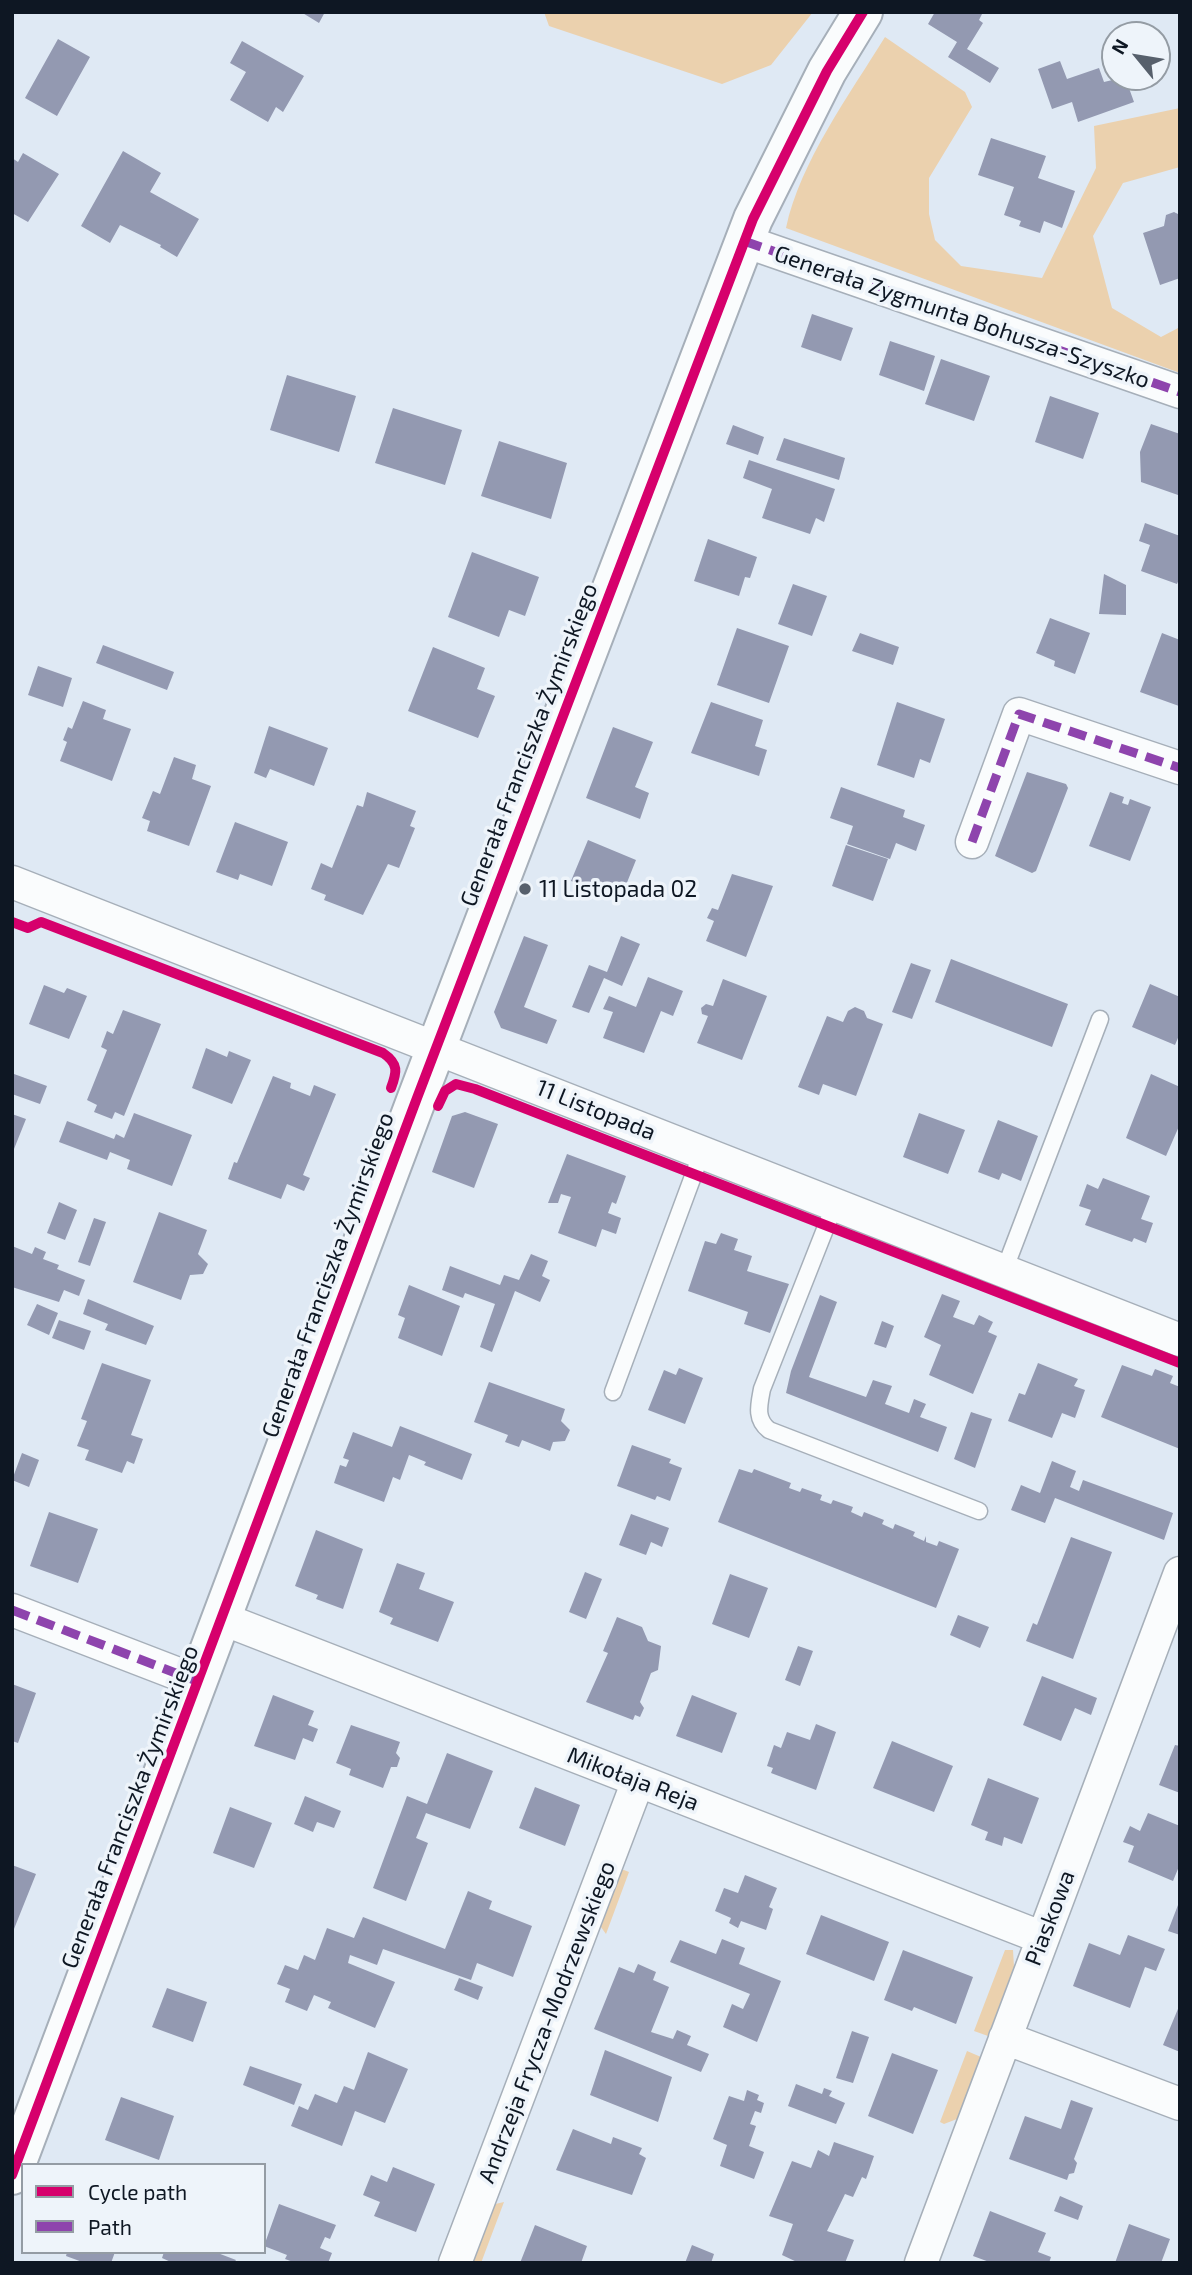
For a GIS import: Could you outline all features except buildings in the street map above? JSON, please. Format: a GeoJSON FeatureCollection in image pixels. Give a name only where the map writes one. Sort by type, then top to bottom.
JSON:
{"type":"FeatureCollection","features":[{"type":"Feature","properties":{"kind":"street","name":"Generała Franciszka Żymirskiego"},"geometry":{"type":"LineString","coordinates":[[12,2175],[744,242],[827,71],[863,12]]}},
{"type":"Feature","properties":{"kind":"street","name":"Generała Zygmunta Bohusza-Szyszko"},"geometry":{"type":"LineString","coordinates":[[744,242],[1180,392]]}},
{"type":"Feature","properties":{"kind":"street"},"geometry":{"type":"LineString","coordinates":[[972,842],[1019,714],[1180,768]]}},
{"type":"Feature","properties":{"kind":"street","name":"11 Listopada"},"geometry":{"type":"LineString","coordinates":[[15,891],[437,1048],[1180,1340]]}},
{"type":"Feature","properties":{"kind":"street","name":"Piaskowa"},"geometry":{"type":"LineString","coordinates":[[921,2263],[1180,1573]]}},
{"type":"Feature","properties":{"kind":"street"},"geometry":{"type":"LineString","coordinates":[[12,1610],[199,1682]]}},
{"type":"Feature","properties":{"kind":"street","name":"Mikołaja Reja"},"geometry":{"type":"LineString","coordinates":[[223,1619],[1043,1938]]}},
{"type":"Feature","properties":{"kind":"street","name":"Andrzeja Frycza-Modrzewskiego"},"geometry":{"type":"LineString","coordinates":[[456,2263],[638,1781]]}},
{"type":"Feature","properties":{"kind":"street"},"geometry":{"type":"LineString","coordinates":[[1005,2038],[1180,2104]]}},
{"type":"Feature","properties":{"kind":"lane"},"geometry":{"type":"LineString","coordinates":[[1004,1271],[1100,1019]]}},
{"type":"Feature","properties":{"kind":"lane"},"geometry":{"type":"LineString","coordinates":[[613,1392],[702,1152]]}},
{"type":"Feature","properties":{"kind":"lane"},"geometry":{"type":"LineString","coordinates":[[835,1204],[762,1389],[759,1415],[761,1424],[769,1430],[979,1511]]}},
{"type":"Feature","properties":{"kind":"shaded area"},"geometry":{"type":"Polygon","coordinates":[[[544,12],[813,12],[771,65],[722,84],[549,26],[544,12]]]}},
{"type":"Feature","properties":{"kind":"shaded area"},"geometry":{"type":"Polygon","coordinates":[[[885,37],[965,92],[972,107],[929,178],[929,214],[935,240],[961,266],[1042,278],[1096,168],[1094,126],[1180,108],[1180,167],[1123,183],[1093,236],[1112,308],[1161,337],[1180,327],[1180,373],[786,228],[802,178],[814,154],[885,37]]]}},
{"type":"Feature","properties":{"kind":"shaded area"},"geometry":{"type":"Polygon","coordinates":[[[619,1868],[629,1872],[606,1934],[598,1923],[619,1868]]]}},
{"type":"Feature","properties":{"kind":"shaded area"},"geometry":{"type":"Polygon","coordinates":[[[1005,1950],[1013,1950],[1014,1967],[988,2036],[974,2031],[1005,1950]]]}},
{"type":"Feature","properties":{"kind":"shaded area"},"geometry":{"type":"Polygon","coordinates":[[[967,2051],[981,2057],[957,2119],[944,2124],[940,2122],[967,2051]]]}},
{"type":"Feature","properties":{"kind":"shaded area"},"geometry":{"type":"Polygon","coordinates":[[[504,2202],[481,2263],[470,2263],[491,2205],[504,2202]]]}},
{"type":"Feature","properties":{"kind":"marked path"},"geometry":{"type":"LineString","coordinates":[[744,241],[1180,392]]}},
{"type":"Feature","properties":{"kind":"marked path"},"geometry":{"type":"LineString","coordinates":[[972,842],[1019,714],[1180,768]]}},
{"type":"Feature","properties":{"kind":"marked path"},"geometry":{"type":"LineString","coordinates":[[12,1610],[199,1682]]}},
{"type":"Feature","properties":{"kind":"cycle path"},"geometry":{"type":"LineString","coordinates":[[12,2175],[417,1098],[753,219],[827,71],[863,12]]}},
{"type":"Feature","properties":{"kind":"cycle path"},"geometry":{"type":"LineString","coordinates":[[12,922],[28,928],[41,922],[383,1053],[392,1061],[395,1069],[391,1088]]}},
{"type":"Feature","properties":{"kind":"cycle path"},"geometry":{"type":"LineString","coordinates":[[438,1106],[445,1091],[456,1084],[475,1089],[1180,1363]]}},
{"type":"Feature","properties":{"kind":"place","name":"11 Listopada 02"},"geometry":{"type":"Point","coordinates":[525,889]}}]}
